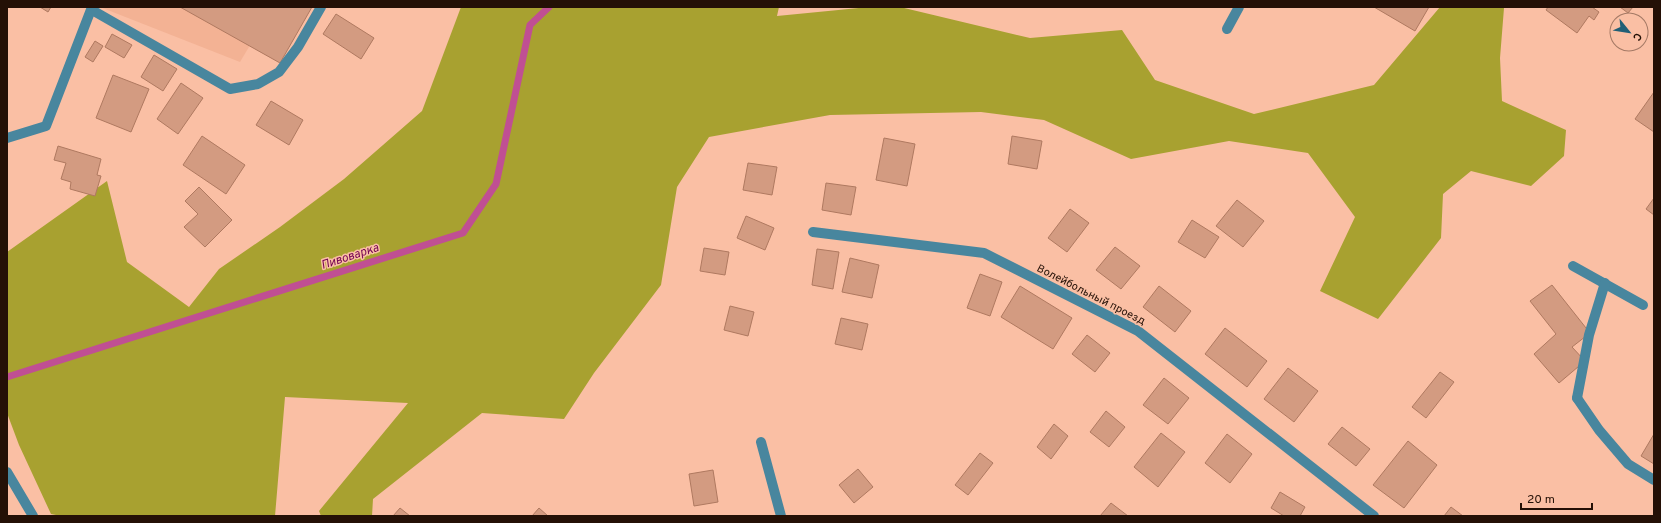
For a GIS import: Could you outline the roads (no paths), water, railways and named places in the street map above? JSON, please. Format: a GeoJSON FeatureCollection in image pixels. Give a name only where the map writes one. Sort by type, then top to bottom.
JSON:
{"type":"FeatureCollection","features":[{"type":"Feature","properties":{"kind":"street"},"geometry":{"type":"LineString","coordinates":[[7,138],[46,126],[92,8],[230,89],[258,84],[279,72],[298,47],[321,7]]}},
{"type":"Feature","properties":{"kind":"street"},"geometry":{"type":"LineString","coordinates":[[1227,30],[1239,7]]}},
{"type":"Feature","properties":{"kind":"street","name":"Волейбольный проезд"},"geometry":{"type":"LineString","coordinates":[[813,232],[984,253],[1131,327],[1374,516]]}},
{"type":"Feature","properties":{"kind":"street"},"geometry":{"type":"LineString","coordinates":[[1573,266],[1643,305]]}},
{"type":"Feature","properties":{"kind":"street"},"geometry":{"type":"LineString","coordinates":[[1605,283],[1589,335],[1577,398],[1599,430],[1628,464],[1654,480]]}},
{"type":"Feature","properties":{"kind":"street"},"geometry":{"type":"LineString","coordinates":[[761,442],[781,516]]}},
{"type":"Feature","properties":{"kind":"street"},"geometry":{"type":"LineString","coordinates":[[7,472],[33,516]]}},
{"type":"Feature","properties":{"kind":"waterway","name":"Пивоварка"},"geometry":{"type":"LineString","coordinates":[[7,377],[463,233],[496,184],[530,25],[549,7]]}}]}
